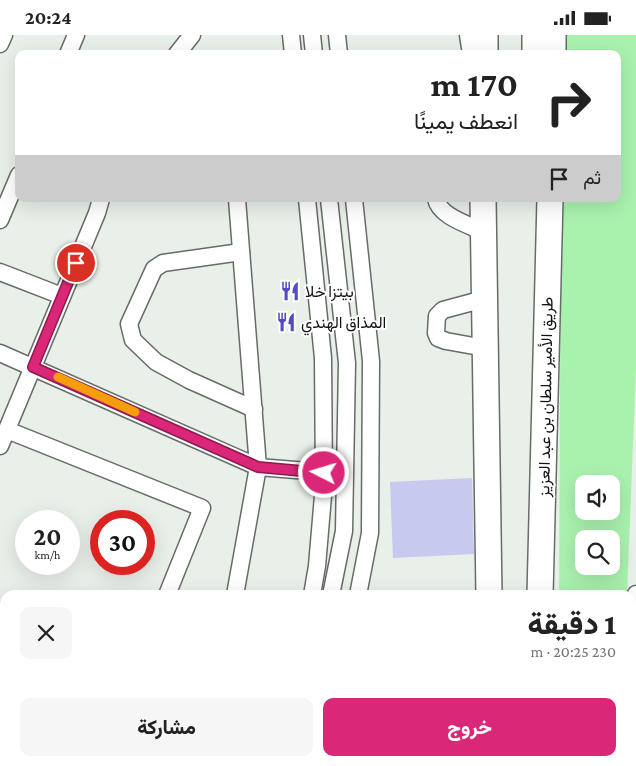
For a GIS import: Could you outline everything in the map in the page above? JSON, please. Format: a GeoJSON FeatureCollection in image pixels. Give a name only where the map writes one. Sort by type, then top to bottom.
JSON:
{"type":"FeatureCollection","features":[{"type":"Feature","properties":{"kind":"highway"},"geometry":{"type":"LineString","coordinates":[[485,50],[486,35]]}},
{"type":"Feature","properties":{"kind":"highway"},"geometry":{"type":"LineString","coordinates":[[501,35],[501,50]]}},
{"type":"Feature","properties":{"kind":"highway"},"geometry":{"type":"LineString","coordinates":[[535,35],[535,50]]}},
{"type":"Feature","properties":{"kind":"highway"},"geometry":{"type":"LineString","coordinates":[[553,35],[553,50]]}},
{"type":"Feature","properties":{"kind":"highway"},"geometry":{"type":"LineString","coordinates":[[483,202],[489,590]]}},
{"type":"Feature","properties":{"kind":"highway"},"geometry":{"type":"LineString","coordinates":[[486,406],[498,268],[499,202]]}},
{"type":"Feature","properties":{"kind":"highway"},"geometry":{"type":"LineString","coordinates":[[534,202],[533,287],[544,420]]}},
{"type":"Feature","properties":{"kind":"highway","name":"طريق الأمير سلطان بن عبد العزيز"},"geometry":{"type":"LineString","coordinates":[[540,590],[550,202]]}},
{"type":"Feature","properties":{"kind":"street"},"geometry":{"type":"LineString","coordinates":[[0,44],[4,35]]}},
{"type":"Feature","properties":{"kind":"street"},"geometry":{"type":"LineString","coordinates":[[70,50],[76,35]]}},
{"type":"Feature","properties":{"kind":"street"},"geometry":{"type":"LineString","coordinates":[[180,50],[192,35]]}},
{"type":"Feature","properties":{"kind":"street"},"geometry":{"type":"LineString","coordinates":[[291,35],[293,50]]}},
{"type":"Feature","properties":{"kind":"street"},"geometry":{"type":"LineString","coordinates":[[312,35],[314,50]]}},
{"type":"Feature","properties":{"kind":"street"},"geometry":{"type":"LineString","coordinates":[[337,35],[339,50]]}},
{"type":"Feature","properties":{"kind":"street"},"geometry":{"type":"LineString","coordinates":[[468,35],[470,50]]}},
{"type":"Feature","properties":{"kind":"street"},"geometry":{"type":"LineString","coordinates":[[561,50],[565,35]]}},
{"type":"Feature","properties":{"kind":"street"},"geometry":{"type":"LineString","coordinates":[[0,220],[15,184]]}},
{"type":"Feature","properties":{"kind":"street"},"geometry":{"type":"LineString","coordinates":[[0,446],[100,202]]}},
{"type":"Feature","properties":{"kind":"street"},"geometry":{"type":"LineString","coordinates":[[237,202],[258,467],[237,590]]}},
{"type":"Feature","properties":{"kind":"street"},"geometry":{"type":"LineString","coordinates":[[307,202],[323,358],[324,473],[317,566],[313,590]]}},
{"type":"Feature","properties":{"kind":"street"},"geometry":{"type":"LineString","coordinates":[[329,202],[347,363],[344,531],[332,590]]}},
{"type":"Feature","properties":{"kind":"street"},"geometry":{"type":"LineString","coordinates":[[354,202],[371,361],[370,533],[359,590]]}},
{"type":"Feature","properties":{"kind":"street"},"geometry":{"type":"LineString","coordinates":[[437,202],[440,208],[446,213],[483,232]]}},
{"type":"Feature","properties":{"kind":"street"},"geometry":{"type":"LineString","coordinates":[[241,252],[163,263],[154,269],[129,325],[134,340],[156,362],[189,380],[254,409]]}},
{"type":"Feature","properties":{"kind":"street"},"geometry":{"type":"LineString","coordinates":[[0,272],[62,296]]}},
{"type":"Feature","properties":{"kind":"street"},"geometry":{"type":"LineString","coordinates":[[484,299],[444,309],[437,316],[436,333],[438,338],[446,341],[485,348]]}},
{"type":"Feature","properties":{"kind":"street"},"geometry":{"type":"LineString","coordinates":[[0,353],[258,467],[345,474]]}},
{"type":"Feature","properties":{"kind":"street"},"geometry":{"type":"LineString","coordinates":[[7,430],[202,508],[171,590]]}},
{"type":"Feature","properties":{"kind":"green space"},"geometry":{"type":"Polygon","coordinates":[[[562,35],[636,35],[636,368],[627,590],[559,590],[561,202],[621,202],[621,50],[562,50],[562,35]]]}},
{"type":"Feature","properties":{"kind":"building"},"geometry":{"type":"Polygon","coordinates":[[[472,478],[474,554],[393,558],[390,482],[472,478]]]}},
{"type":"Feature","properties":{"kind":"slow traffic"},"geometry":{"type":"LineString","coordinates":[[58,377],[135,412]]}},
{"type":"Feature","properties":{"kind":"place","name":"بيتزا خلا"},"geometry":{"type":"Point","coordinates":[290,291]}},
{"type":"Feature","properties":{"kind":"place","name":"المذاق الهندي"},"geometry":{"type":"Point","coordinates":[286,322]}},
{"type":"Feature","properties":{"kind":"route"},"geometry":{"type":"LineString","coordinates":[[76,263],[33,367],[258,467],[324,473]]}}]}
